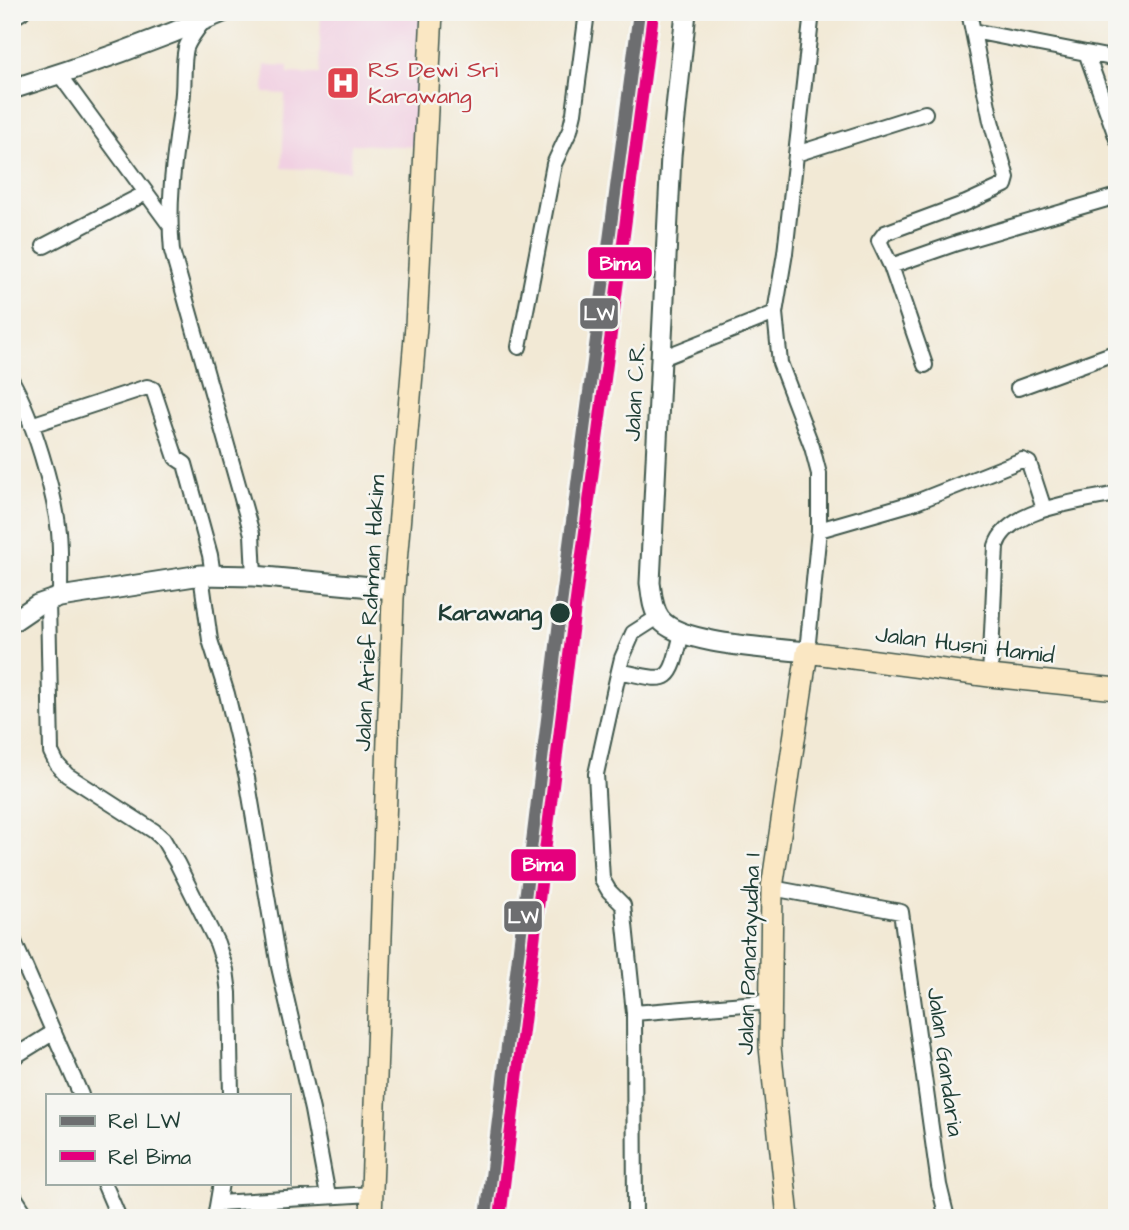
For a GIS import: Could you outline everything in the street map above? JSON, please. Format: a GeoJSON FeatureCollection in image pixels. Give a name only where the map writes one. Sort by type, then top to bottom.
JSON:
{"type":"FeatureCollection","features":[{"type":"Feature","properties":{"kind":"main road","name":"Jalan Arief Rahman Hakim"},"geometry":{"type":"LineString","coordinates":[[371,1218],[393,589],[415,339],[432,12]]}},
{"type":"Feature","properties":{"kind":"main road","name":"Jalan Husni Hamid"},"geometry":{"type":"LineString","coordinates":[[807,652],[990,676],[1117,689]]}},
{"type":"Feature","properties":{"kind":"main road","name":"Jalan Panatayudha I"},"geometry":{"type":"LineString","coordinates":[[788,1218],[770,1047],[772,888],[807,652]]}},
{"type":"Feature","properties":{"kind":"street"},"geometry":{"type":"LineString","coordinates":[[12,19],[22,12]]}},
{"type":"Feature","properties":{"kind":"street"},"geometry":{"type":"LineString","coordinates":[[12,89],[158,40],[223,12]]}},
{"type":"Feature","properties":{"kind":"street"},"geometry":{"type":"LineString","coordinates":[[519,346],[554,164],[570,130],[574,113],[587,12]]}},
{"type":"Feature","properties":{"kind":"street","name":"Jalan C.R."},"geometry":{"type":"LineString","coordinates":[[658,617],[650,583],[671,156],[686,12]]}},
{"type":"Feature","properties":{"kind":"street"},"geometry":{"type":"LineString","coordinates":[[635,1218],[634,1013],[623,905],[608,891],[602,879],[596,774],[619,671],[633,633],[658,617],[668,627],[710,640],[807,652],[819,530],[819,474],[812,447],[780,363],[775,313],[785,253],[812,12]]}},
{"type":"Feature","properties":{"kind":"street"},"geometry":{"type":"LineString","coordinates":[[925,365],[891,266],[878,241],[882,235],[1005,185],[1007,178],[991,121],[969,12]]}},
{"type":"Feature","properties":{"kind":"street"},"geometry":{"type":"LineString","coordinates":[[203,20],[186,46],[183,100],[173,155],[169,224],[172,251],[253,534],[254,576]]}},
{"type":"Feature","properties":{"kind":"street"},"geometry":{"type":"LineString","coordinates":[[973,31],[1117,59]]}},
{"type":"Feature","properties":{"kind":"street"},"geometry":{"type":"LineString","coordinates":[[158,40],[186,46]]}},
{"type":"Feature","properties":{"kind":"street"},"geometry":{"type":"LineString","coordinates":[[1087,55],[1117,139]]}},
{"type":"Feature","properties":{"kind":"street"},"geometry":{"type":"LineString","coordinates":[[60,75],[169,224]]}},
{"type":"Feature","properties":{"kind":"street"},"geometry":{"type":"LineString","coordinates":[[796,154],[925,113]]}},
{"type":"Feature","properties":{"kind":"street"},"geometry":{"type":"LineString","coordinates":[[44,246],[146,193]]}},
{"type":"Feature","properties":{"kind":"street"},"geometry":{"type":"LineString","coordinates":[[891,266],[957,243],[1117,196]]}},
{"type":"Feature","properties":{"kind":"street"},"geometry":{"type":"LineString","coordinates":[[662,358],[775,313]]}},
{"type":"Feature","properties":{"kind":"street"},"geometry":{"type":"LineString","coordinates":[[1018,388],[1117,352]]}},
{"type":"Feature","properties":{"kind":"street"},"geometry":{"type":"LineString","coordinates":[[12,382],[31,425],[46,471],[59,531],[54,598],[51,752],[67,775],[80,785],[110,801],[154,831],[163,839],[177,863],[217,943],[226,970],[231,1094]]}},
{"type":"Feature","properties":{"kind":"street"},"geometry":{"type":"LineString","coordinates":[[31,425],[147,387],[153,389],[176,458],[185,464],[206,543],[210,640],[227,694],[247,778],[279,967],[313,1111],[328,1196]]}},
{"type":"Feature","properties":{"kind":"street"},"geometry":{"type":"LineString","coordinates":[[819,530],[916,502],[1022,460],[1029,463],[1044,509]]}},
{"type":"Feature","properties":{"kind":"street"},"geometry":{"type":"LineString","coordinates":[[990,676],[996,546],[999,536],[1017,522],[1044,509],[1117,494]]}},
{"type":"Feature","properties":{"kind":"street"},"geometry":{"type":"LineString","coordinates":[[12,622],[54,598],[206,575],[254,576],[393,589]]}},
{"type":"Feature","properties":{"kind":"street"},"geometry":{"type":"LineString","coordinates":[[619,671],[658,679],[669,674],[674,667],[682,633]]}},
{"type":"Feature","properties":{"kind":"street","name":"Jalan Gandaria"},"geometry":{"type":"LineString","coordinates":[[772,888],[901,912],[939,1185],[947,1218]]}},
{"type":"Feature","properties":{"kind":"street"},"geometry":{"type":"LineString","coordinates":[[12,937],[81,1094]]}},
{"type":"Feature","properties":{"kind":"street"},"geometry":{"type":"LineString","coordinates":[[634,1013],[769,1002]]}},
{"type":"Feature","properties":{"kind":"street"},"geometry":{"type":"LineString","coordinates":[[12,1058],[54,1032]]}},
{"type":"Feature","properties":{"kind":"street"},"geometry":{"type":"LineString","coordinates":[[104,1184],[120,1218]]}},
{"type":"Feature","properties":{"kind":"street"},"geometry":{"type":"LineString","coordinates":[[221,1184],[217,1211],[328,1196],[372,1194]]}},
{"type":"Feature","properties":{"kind":"street"},"geometry":{"type":"LineString","coordinates":[[12,1198],[24,1218]]}},
{"type":"Feature","properties":{"kind":"shaded area","name":"RS Dewi Sri Karawang"},"geometry":{"type":"Polygon","coordinates":[[[321,12],[424,12],[420,147],[351,144],[350,171],[282,168],[285,94],[264,93],[265,65],[288,66],[288,73],[319,74],[321,12]]]}},
{"type":"Feature","properties":{"kind":"rail line","name":"LW"},"geometry":{"type":"LineString","coordinates":[[486,1218],[560,613],[639,12]]}},
{"type":"Feature","properties":{"kind":"rail line","name":"Bima"},"geometry":{"type":"LineString","coordinates":[[500,1218],[574,615],[653,14]]}},
{"type":"Feature","properties":{"kind":"place","name":"RS Dewi Sri Karawang"},"geometry":{"type":"Point","coordinates":[343,83]}},
{"type":"Feature","properties":{"kind":"place","name":"Karawang"},"geometry":{"type":"Point","coordinates":[560,613]}}]}
